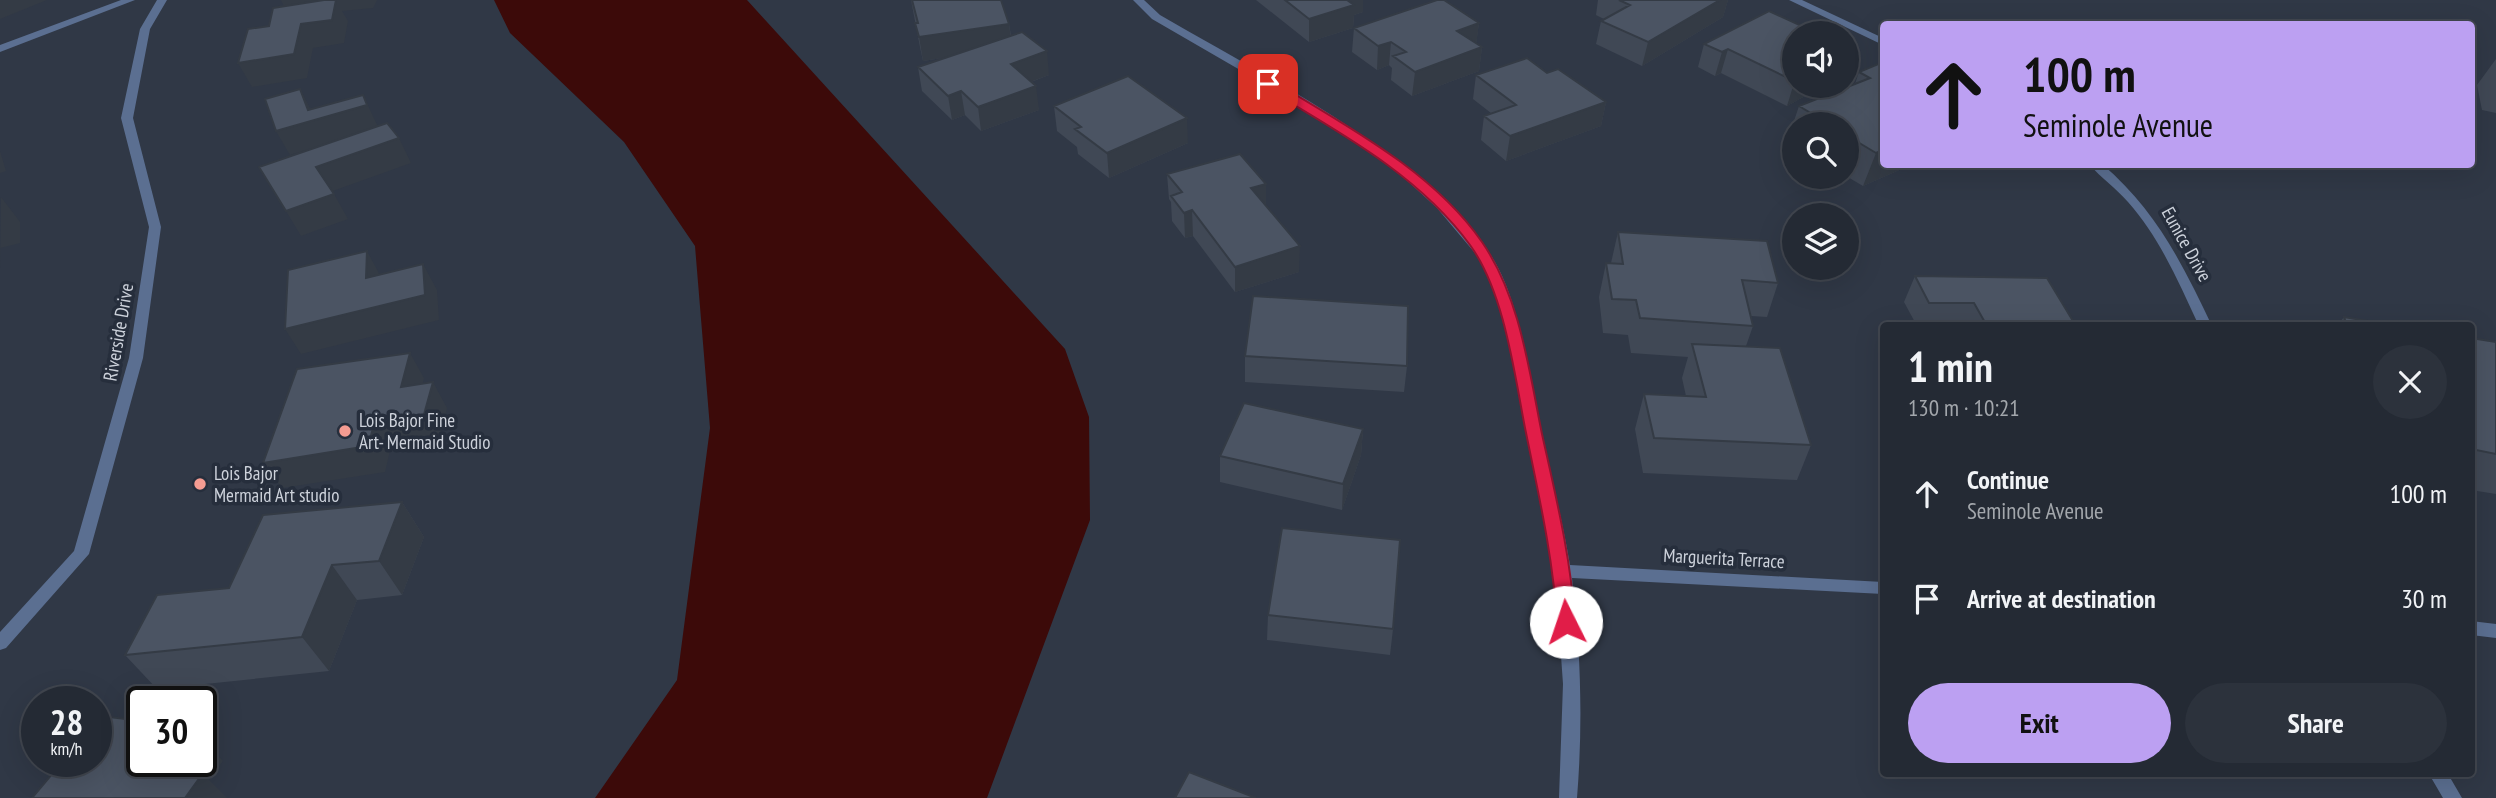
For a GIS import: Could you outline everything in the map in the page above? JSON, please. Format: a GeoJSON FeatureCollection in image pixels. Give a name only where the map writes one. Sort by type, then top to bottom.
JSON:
{"type":"FeatureCollection","features":[{"type":"Feature","properties":{"kind":"street"},"geometry":{"type":"LineString","coordinates":[[0,49],[130,0]]}},
{"type":"Feature","properties":{"kind":"street","name":"Riverside Drive"},"geometry":{"type":"LineString","coordinates":[[0,643],[81,554],[136,358],[155,227],[127,118],[145,29],[162,0]]}},
{"type":"Feature","properties":{"kind":"street"},"geometry":{"type":"LineString","coordinates":[[1138,0],[1156,17],[1369,145],[1426,189],[1476,243],[1492,272],[1504,301],[1520,368],[1563,571],[1573,724],[1568,798]]}},
{"type":"Feature","properties":{"kind":"street"},"geometry":{"type":"LineString","coordinates":[[1794,0],[1880,41]]}},
{"type":"Feature","properties":{"kind":"street","name":"Eunice Drive"},"geometry":{"type":"LineString","coordinates":[[2099,168],[2124,187],[2159,232],[2204,322]]}},
{"type":"Feature","properties":{"kind":"street","name":"Marguerita Terrace"},"geometry":{"type":"LineString","coordinates":[[1563,571],[1880,588]]}},
{"type":"Feature","properties":{"kind":"street"},"geometry":{"type":"LineString","coordinates":[[2475,628],[2496,631]]}},
{"type":"Feature","properties":{"kind":"street"},"geometry":{"type":"LineString","coordinates":[[2440,777],[2453,798]]}},
{"type":"Feature","properties":{"kind":"shaded area"},"geometry":{"type":"Polygon","coordinates":[[[494,0],[747,0],[1065,349],[1089,417],[1090,520],[987,798],[595,798],[677,680],[710,428],[695,246],[624,142],[510,33],[494,0]]]}},
{"type":"Feature","properties":{"kind":"building"},"geometry":{"type":"Polygon","coordinates":[[[336,0],[332,20],[301,24],[294,54],[238,63],[248,29],[269,26],[273,8],[336,0]]]}},
{"type":"Feature","properties":{"kind":"building"},"geometry":{"type":"Polygon","coordinates":[[[912,0],[1001,0],[1009,24],[919,37],[912,0]]]}},
{"type":"Feature","properties":{"kind":"building"},"geometry":{"type":"Polygon","coordinates":[[[1285,0],[1347,0],[1354,5],[1309,19],[1285,0]]]}},
{"type":"Feature","properties":{"kind":"building"},"geometry":{"type":"Polygon","coordinates":[[[1444,0],[1479,23],[1457,31],[1482,47],[1415,72],[1393,56],[1406,52],[1391,42],[1378,46],[1354,28],[1444,0]]]}},
{"type":"Feature","properties":{"kind":"building"},"geometry":{"type":"Polygon","coordinates":[[[1619,0],[1720,0],[1648,42],[1601,21],[1630,5],[1619,0]]]}},
{"type":"Feature","properties":{"kind":"building"},"geometry":{"type":"Polygon","coordinates":[[[1769,11],[1791,21],[1782,21],[1782,75],[1728,49],[1722,52],[1704,44],[1769,11]]]}},
{"type":"Feature","properties":{"kind":"building"},"geometry":{"type":"Polygon","coordinates":[[[1022,32],[1047,51],[1011,64],[1036,86],[978,107],[961,91],[948,96],[918,67],[1022,32]]]}},
{"type":"Feature","properties":{"kind":"building"},"geometry":{"type":"Polygon","coordinates":[[[1527,58],[1547,73],[1558,69],[1606,102],[1510,136],[1484,116],[1516,105],[1476,75],[1527,58]]]}},
{"type":"Feature","properties":{"kind":"building"},"geometry":{"type":"Polygon","coordinates":[[[1880,63],[1880,151],[1876,153],[1859,143],[1859,112],[1809,112],[1799,106],[1819,98],[1859,98],[1859,82],[1870,78],[1859,72],[1880,63]]]}},
{"type":"Feature","properties":{"kind":"building"},"geometry":{"type":"Polygon","coordinates":[[[1128,76],[1187,118],[1107,153],[1075,129],[1081,127],[1054,106],[1128,76]]]}},
{"type":"Feature","properties":{"kind":"building"},"geometry":{"type":"Polygon","coordinates":[[[300,89],[308,110],[363,95],[367,105],[276,131],[265,99],[300,89]]]}},
{"type":"Feature","properties":{"kind":"building"},"geometry":{"type":"Polygon","coordinates":[[[387,123],[399,138],[316,167],[334,194],[286,211],[259,167],[387,123]]]}},
{"type":"Feature","properties":{"kind":"building"},"geometry":{"type":"Polygon","coordinates":[[[1240,154],[1266,184],[1251,188],[1300,246],[1235,267],[1192,210],[1184,213],[1171,196],[1182,192],[1167,174],[1240,154]]]}},
{"type":"Feature","properties":{"kind":"building"},"geometry":{"type":"Polygon","coordinates":[[[1618,232],[1767,241],[1778,283],[1742,280],[1753,326],[1640,318],[1636,300],[1612,299],[1606,263],[1623,264],[1618,232]]]}},
{"type":"Feature","properties":{"kind":"building"},"geometry":{"type":"Polygon","coordinates":[[[367,251],[366,278],[423,264],[425,295],[285,329],[288,270],[367,251]]]}},
{"type":"Feature","properties":{"kind":"building"},"geometry":{"type":"Polygon","coordinates":[[[1915,276],[2047,278],[2074,322],[1985,322],[1974,303],[1929,303],[1915,276]]]}},
{"type":"Feature","properties":{"kind":"building"},"geometry":{"type":"Polygon","coordinates":[[[1253,296],[1408,306],[1407,366],[1245,356],[1253,296]]]}},
{"type":"Feature","properties":{"kind":"building"},"geometry":{"type":"Polygon","coordinates":[[[2344,317],[2373,322],[2346,322],[2344,317]]]}},
{"type":"Feature","properties":{"kind":"building"},"geometry":{"type":"Polygon","coordinates":[[[2475,339],[2496,342],[2496,454],[2475,450],[2475,339]]]}},
{"type":"Feature","properties":{"kind":"building"},"geometry":{"type":"Polygon","coordinates":[[[1692,344],[1780,348],[1811,445],[1654,438],[1644,394],[1706,397],[1692,344]]]}},
{"type":"Feature","properties":{"kind":"building"},"geometry":{"type":"Polygon","coordinates":[[[410,353],[401,387],[433,382],[423,418],[374,425],[368,446],[263,463],[297,369],[410,353]]]}},
{"type":"Feature","properties":{"kind":"building"},"geometry":{"type":"Polygon","coordinates":[[[1244,403],[1363,429],[1343,484],[1220,456],[1244,403]]]}},
{"type":"Feature","properties":{"kind":"building"},"geometry":{"type":"Polygon","coordinates":[[[402,502],[379,561],[332,565],[302,637],[125,655],[157,595],[229,588],[263,515],[402,502]]]}},
{"type":"Feature","properties":{"kind":"building"},"geometry":{"type":"Polygon","coordinates":[[[1282,528],[1400,540],[1393,629],[1268,615],[1282,528]]]}},
{"type":"Feature","properties":{"kind":"building"},"geometry":{"type":"Polygon","coordinates":[[[112,717],[126,719],[126,777],[200,777],[185,798],[32,798],[50,777],[112,777],[112,717]]]}},
{"type":"Feature","properties":{"kind":"building"},"geometry":{"type":"Polygon","coordinates":[[[1189,772],[1256,798],[1175,798],[1189,772]]]}},
{"type":"Feature","properties":{"kind":"place","name":"Lois Bajor Fine Art- Mermaid Studio"},"geometry":{"type":"Point","coordinates":[345,431]}},
{"type":"Feature","properties":{"kind":"place","name":"Lois Bajor Mermaid Art studio"},"geometry":{"type":"Point","coordinates":[200,484]}},
{"type":"Feature","properties":{"kind":"route"},"geometry":{"type":"LineString","coordinates":[[1268,84],[1369,145],[1426,189],[1476,243],[1504,301],[1526,393],[1563,571],[1566,622]]}}]}
